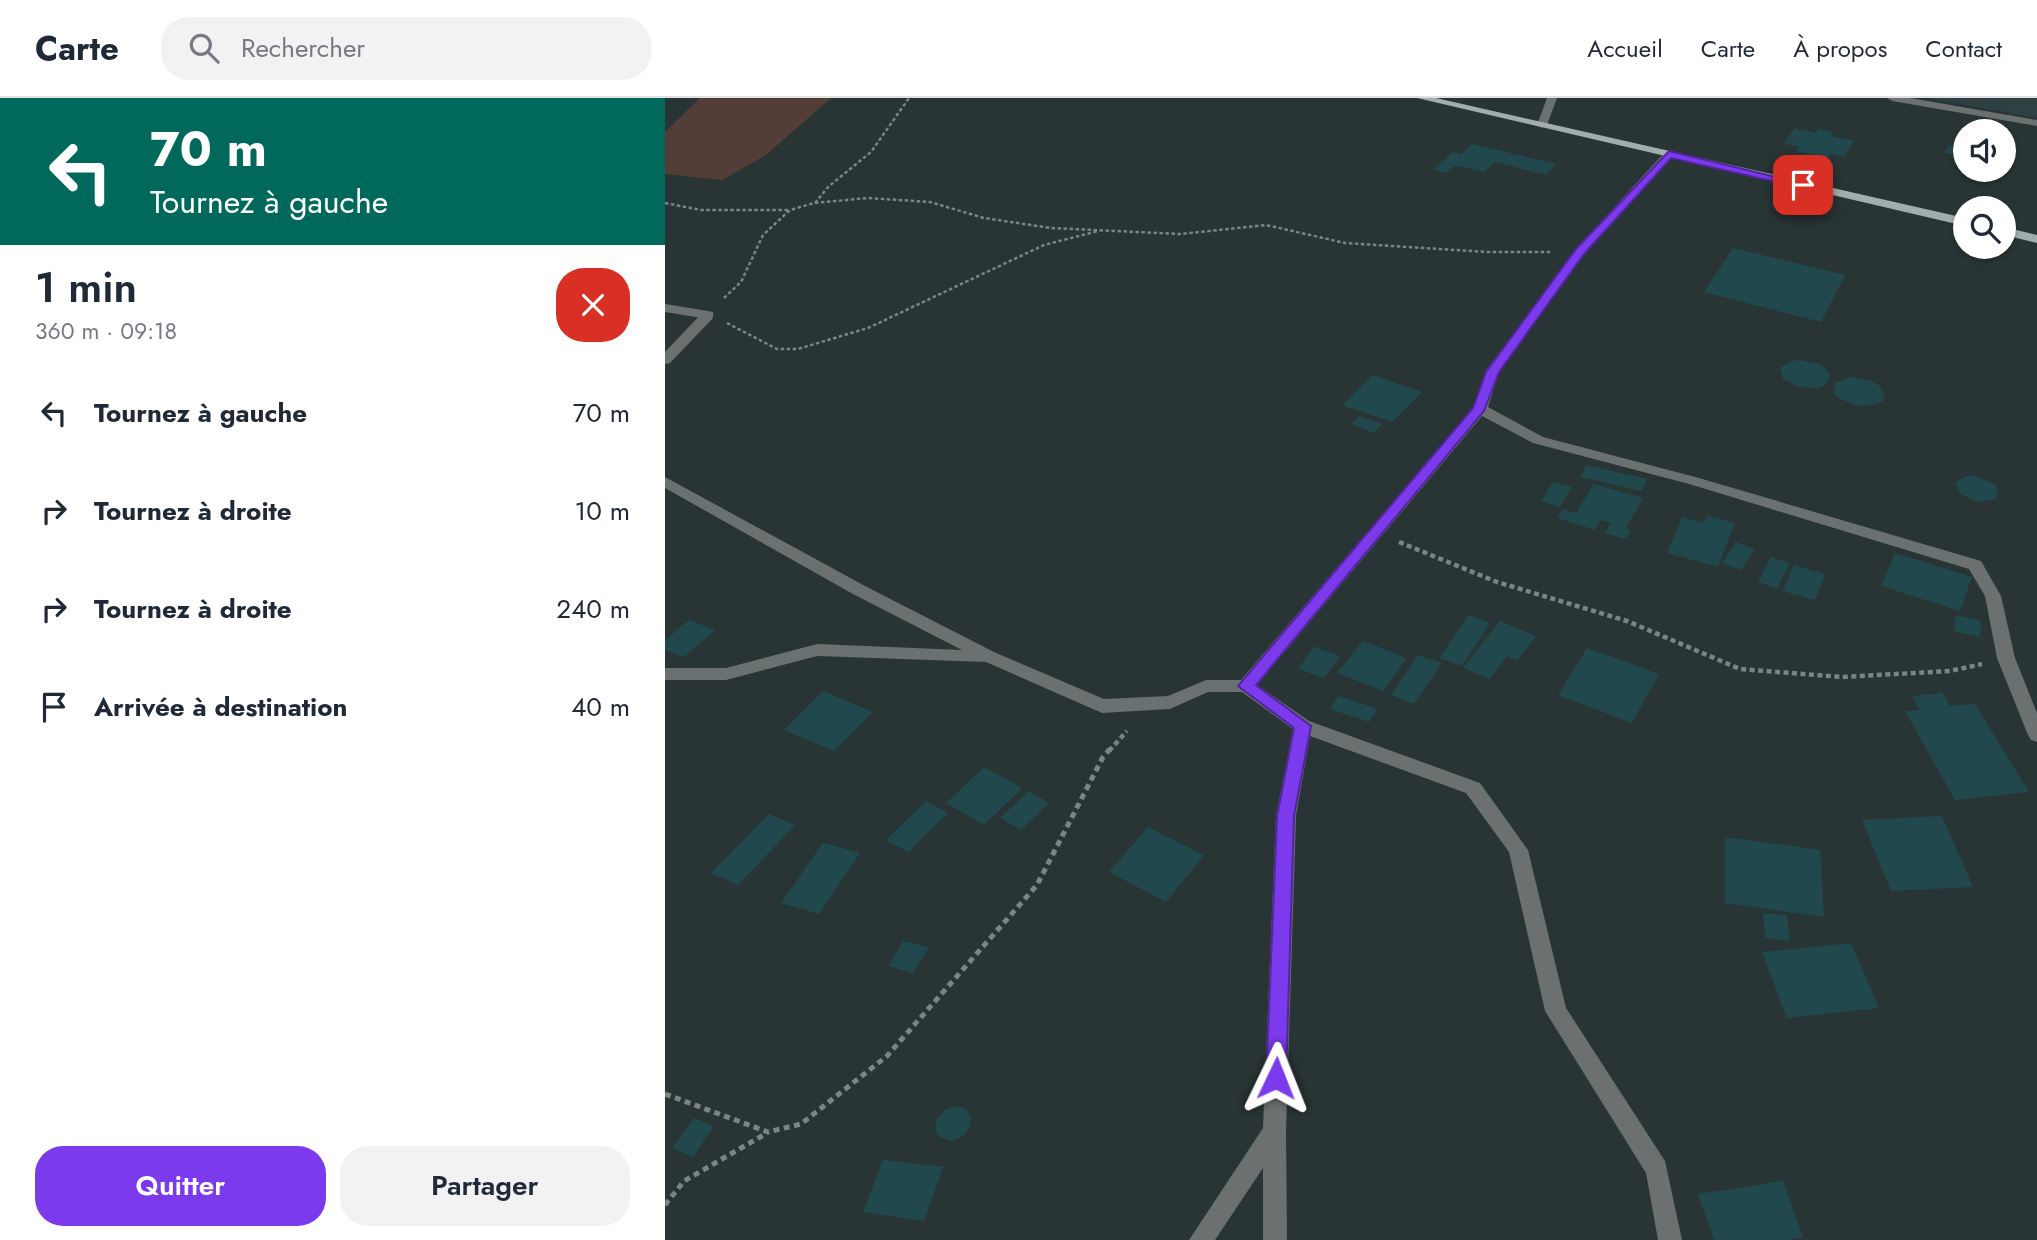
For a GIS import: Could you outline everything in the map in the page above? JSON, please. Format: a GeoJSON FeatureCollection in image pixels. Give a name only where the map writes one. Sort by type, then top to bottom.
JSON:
{"type":"FeatureCollection","features":[{"type":"Feature","properties":{"kind":"main road"},"geometry":{"type":"LineString","coordinates":[[1422,98],[1953,219]]}},
{"type":"Feature","properties":{"kind":"main road"},"geometry":{"type":"LineString","coordinates":[[2016,234],[2037,239]]}},
{"type":"Feature","properties":{"kind":"street"},"geometry":{"type":"LineString","coordinates":[[1542,125],[1552,98]]}},
{"type":"Feature","properties":{"kind":"street"},"geometry":{"type":"LineString","coordinates":[[1892,98],[2037,122]]}},
{"type":"Feature","properties":{"kind":"street"},"geometry":{"type":"LineString","coordinates":[[1246,686],[1480,408],[1493,372],[1580,252],[1669,154]]}},
{"type":"Feature","properties":{"kind":"street"},"geometry":{"type":"LineString","coordinates":[[665,360],[708,315]]}},
{"type":"Feature","properties":{"kind":"street"},"geometry":{"type":"LineString","coordinates":[[1480,408],[1538,440],[1694,481],[1975,565],[1993,596],[2006,658],[2037,735]]}},
{"type":"Feature","properties":{"kind":"street"},"geometry":{"type":"LineString","coordinates":[[665,482],[859,590],[990,657],[1102,706],[1170,702],[1206,687],[1246,686],[1303,726],[1473,788],[1518,850],[1556,1011],[1657,1169],[1671,1240]]}},
{"type":"Feature","properties":{"kind":"street"},"geometry":{"type":"LineString","coordinates":[[665,674],[726,674],[817,650],[990,657]]}},
{"type":"Feature","properties":{"kind":"street"},"geometry":{"type":"LineString","coordinates":[[1275,1240],[1274,1131],[1286,816],[1303,726]]}},
{"type":"Feature","properties":{"kind":"street"},"geometry":{"type":"LineString","coordinates":[[1201,1240],[1274,1131]]}},
{"type":"Feature","properties":{"kind":"lane"},"geometry":{"type":"LineString","coordinates":[[665,308],[708,315]]}},
{"type":"Feature","properties":{"kind":"path"},"geometry":{"type":"LineString","coordinates":[[814,203],[825,187],[870,153],[894,115],[909,98]]}},
{"type":"Feature","properties":{"kind":"path"},"geometry":{"type":"LineString","coordinates":[[665,203],[701,210],[790,211],[814,203],[868,198],[930,202],[984,218],[1051,228],[1179,234],[1266,225],[1345,243],[1487,252],[1580,252]]}},
{"type":"Feature","properties":{"kind":"path"},"geometry":{"type":"LineString","coordinates":[[790,211],[763,234],[741,282],[708,315],[778,349],[798,349],[868,328],[1044,245],[1098,231]]}},
{"type":"Feature","properties":{"kind":"path"},"geometry":{"type":"LineString","coordinates":[[1375,532],[1497,582],[1627,621],[1740,668],[1842,677],[1950,671],[2006,658]]}},
{"type":"Feature","properties":{"kind":"path"},"geometry":{"type":"LineString","coordinates":[[665,1205],[684,1181],[768,1132],[801,1124],[887,1056],[1037,885],[1103,757],[1152,703]]}},
{"type":"Feature","properties":{"kind":"path"},"geometry":{"type":"LineString","coordinates":[[665,1094],[768,1132]]}},
{"type":"Feature","properties":{"kind":"shaded area"},"geometry":{"type":"Polygon","coordinates":[[[700,98],[831,98],[766,155],[722,180],[665,174],[665,132],[700,98]]]}},
{"type":"Feature","properties":{"kind":"shaded area"},"geometry":{"type":"Polygon","coordinates":[[[1928,98],[2037,98],[2037,118],[1928,98]]]}},
{"type":"Feature","properties":{"kind":"building"},"geometry":{"type":"Polygon","coordinates":[[[1795,128],[1816,133],[1818,129],[1833,132],[1831,136],[1854,141],[1844,156],[1831,154],[1828,158],[1796,151],[1799,147],[1784,143],[1795,128]]]}},
{"type":"Feature","properties":{"kind":"building"},"geometry":{"type":"Polygon","coordinates":[[[1472,144],[1556,164],[1546,175],[1495,162],[1484,172],[1455,165],[1446,173],[1433,170],[1453,152],[1461,154],[1472,144]]]}},
{"type":"Feature","properties":{"kind":"building"},"geometry":{"type":"Polygon","coordinates":[[[1948,145],[1953,146],[1953,155],[1945,153],[1948,145]]]}},
{"type":"Feature","properties":{"kind":"building"},"geometry":{"type":"Polygon","coordinates":[[[1733,248],[1845,275],[1821,322],[1704,292],[1733,248]]]}},
{"type":"Feature","properties":{"kind":"building"},"geometry":{"type":"Polygon","coordinates":[[[1791,361],[1819,364],[1826,369],[1830,375],[1826,385],[1819,388],[1799,387],[1783,379],[1780,368],[1791,361]]]}},
{"type":"Feature","properties":{"kind":"building"},"geometry":{"type":"Polygon","coordinates":[[[1373,375],[1422,392],[1392,422],[1342,405],[1373,375]]]}},
{"type":"Feature","properties":{"kind":"building"},"geometry":{"type":"Polygon","coordinates":[[[1852,377],[1872,381],[1880,386],[1885,397],[1882,402],[1866,406],[1838,398],[1834,392],[1836,382],[1852,377]]]}},
{"type":"Feature","properties":{"kind":"building"},"geometry":{"type":"Polygon","coordinates":[[[1359,416],[1382,424],[1374,433],[1351,424],[1359,416]]]}},
{"type":"Feature","properties":{"kind":"building"},"geometry":{"type":"Polygon","coordinates":[[[1586,465],[1647,479],[1642,491],[1581,477],[1586,465]]]}},
{"type":"Feature","properties":{"kind":"building"},"geometry":{"type":"Polygon","coordinates":[[[1966,476],[1975,476],[1993,483],[1998,489],[1995,499],[1978,502],[1960,494],[1955,483],[1966,476]]]}},
{"type":"Feature","properties":{"kind":"building"},"geometry":{"type":"Polygon","coordinates":[[[1553,482],[1572,487],[1560,507],[1541,501],[1553,482]]]}},
{"type":"Feature","properties":{"kind":"building"},"geometry":{"type":"Polygon","coordinates":[[[1594,484],[1643,498],[1626,528],[1631,530],[1626,539],[1605,533],[1611,523],[1600,520],[1595,530],[1557,518],[1563,509],[1576,513],[1594,484]]]}},
{"type":"Feature","properties":{"kind":"building"},"geometry":{"type":"Polygon","coordinates":[[[1708,516],[1735,523],[1718,567],[1667,553],[1682,517],[1704,523],[1708,516]]]}},
{"type":"Feature","properties":{"kind":"building"},"geometry":{"type":"Polygon","coordinates":[[[1736,542],[1755,549],[1741,570],[1722,563],[1736,542]]]}},
{"type":"Feature","properties":{"kind":"building"},"geometry":{"type":"Polygon","coordinates":[[[1895,553],[1972,577],[1960,611],[1881,586],[1895,553]]]}},
{"type":"Feature","properties":{"kind":"building"},"geometry":{"type":"Polygon","coordinates":[[[1771,557],[1790,563],[1777,588],[1758,582],[1771,557]]]}},
{"type":"Feature","properties":{"kind":"building"},"geometry":{"type":"Polygon","coordinates":[[[1794,565],[1825,574],[1815,600],[1783,591],[1794,565]]]}},
{"type":"Feature","properties":{"kind":"building"},"geometry":{"type":"Polygon","coordinates":[[[1469,615],[1490,623],[1462,666],[1439,658],[1469,615]]]}},
{"type":"Feature","properties":{"kind":"building"},"geometry":{"type":"Polygon","coordinates":[[[1956,615],[1981,621],[1980,637],[1954,631],[1956,615]]]}},
{"type":"Feature","properties":{"kind":"building"},"geometry":{"type":"Polygon","coordinates":[[[689,620],[715,630],[684,657],[665,650],[665,640],[689,620]]]}},
{"type":"Feature","properties":{"kind":"building"},"geometry":{"type":"Polygon","coordinates":[[[1500,621],[1536,636],[1518,660],[1507,656],[1490,679],[1463,668],[1500,621]]]}},
{"type":"Feature","properties":{"kind":"building"},"geometry":{"type":"Polygon","coordinates":[[[1363,641],[1407,658],[1383,691],[1337,673],[1363,641]]]}},
{"type":"Feature","properties":{"kind":"building"},"geometry":{"type":"Polygon","coordinates":[[[1314,647],[1340,656],[1324,678],[1298,669],[1314,647]]]}},
{"type":"Feature","properties":{"kind":"building"},"geometry":{"type":"Polygon","coordinates":[[[1587,648],[1659,674],[1632,723],[1558,695],[1587,648]]]}},
{"type":"Feature","properties":{"kind":"building"},"geometry":{"type":"Polygon","coordinates":[[[1418,655],[1442,663],[1414,704],[1391,695],[1418,655]]]}},
{"type":"Feature","properties":{"kind":"building"},"geometry":{"type":"Polygon","coordinates":[[[823,691],[873,712],[834,751],[784,730],[823,691]]]}},
{"type":"Feature","properties":{"kind":"building"},"geometry":{"type":"Polygon","coordinates":[[[1942,693],[1950,706],[1975,704],[2029,792],[1955,800],[1905,711],[1920,710],[1912,696],[1942,693]]]}},
{"type":"Feature","properties":{"kind":"building"},"geometry":{"type":"Polygon","coordinates":[[[1338,696],[1378,709],[1369,722],[1330,709],[1338,696]]]}},
{"type":"Feature","properties":{"kind":"building"},"geometry":{"type":"Polygon","coordinates":[[[984,767],[1022,788],[984,825],[946,803],[984,767]]]}},
{"type":"Feature","properties":{"kind":"building"},"geometry":{"type":"Polygon","coordinates":[[[1029,791],[1049,803],[1021,830],[1000,818],[1029,791]]]}},
{"type":"Feature","properties":{"kind":"building"},"geometry":{"type":"Polygon","coordinates":[[[926,801],[948,813],[908,852],[886,840],[926,801]]]}},
{"type":"Feature","properties":{"kind":"building"},"geometry":{"type":"Polygon","coordinates":[[[769,814],[795,825],[738,885],[711,873],[769,814]]]}},
{"type":"Feature","properties":{"kind":"building"},"geometry":{"type":"Polygon","coordinates":[[[1942,816],[1973,887],[1891,891],[1862,820],[1942,816]]]}},
{"type":"Feature","properties":{"kind":"building"},"geometry":{"type":"Polygon","coordinates":[[[1148,827],[1204,855],[1166,902],[1109,872],[1148,827]]]}},
{"type":"Feature","properties":{"kind":"building"},"geometry":{"type":"Polygon","coordinates":[[[1725,837],[1820,850],[1824,917],[1725,903],[1725,837]]]}},
{"type":"Feature","properties":{"kind":"building"},"geometry":{"type":"Polygon","coordinates":[[[823,843],[860,853],[819,914],[781,903],[823,843]]]}},
{"type":"Feature","properties":{"kind":"building"},"geometry":{"type":"Polygon","coordinates":[[[1763,913],[1787,915],[1790,941],[1765,938],[1763,913]]]}},
{"type":"Feature","properties":{"kind":"building"},"geometry":{"type":"Polygon","coordinates":[[[903,941],[929,947],[913,973],[888,966],[903,941]]]}},
{"type":"Feature","properties":{"kind":"building"},"geometry":{"type":"Polygon","coordinates":[[[1851,943],[1879,1008],[1787,1018],[1762,952],[1851,943]]]}},
{"type":"Feature","properties":{"kind":"building"},"geometry":{"type":"Polygon","coordinates":[[[956,1106],[966,1109],[971,1117],[970,1127],[962,1137],[950,1141],[940,1137],[935,1130],[937,1118],[945,1110],[956,1106]]]}},
{"type":"Feature","properties":{"kind":"building"},"geometry":{"type":"Polygon","coordinates":[[[694,1118],[714,1126],[693,1157],[672,1148],[694,1118]]]}},
{"type":"Feature","properties":{"kind":"building"},"geometry":{"type":"Polygon","coordinates":[[[883,1160],[943,1167],[924,1221],[863,1212],[883,1160]]]}},
{"type":"Feature","properties":{"kind":"building"},"geometry":{"type":"Polygon","coordinates":[[[1783,1181],[1803,1237],[1786,1240],[1714,1240],[1698,1194],[1783,1181]]]}},
{"type":"Feature","properties":{"kind":"route"},"geometry":{"type":"LineString","coordinates":[[1276,1078],[1286,816],[1303,726],[1246,686],[1480,408],[1493,372],[1580,252],[1669,154],[1803,185]]}}]}
